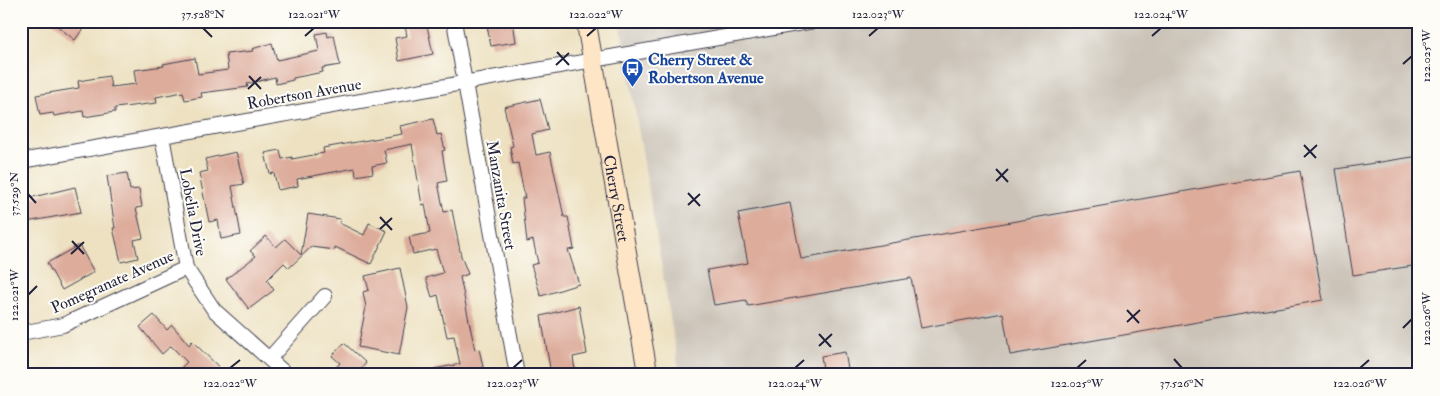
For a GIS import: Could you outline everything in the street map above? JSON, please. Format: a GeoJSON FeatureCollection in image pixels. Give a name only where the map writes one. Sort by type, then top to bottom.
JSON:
{"type":"FeatureCollection","features":[{"type":"Feature","properties":{"kind":"street","name":"Manzanita Street"},"geometry":{"type":"LineString","coordinates":[[454,21],[516,375]]}},
{"type":"Feature","properties":{"kind":"street","name":"Cherry Street"},"geometry":{"type":"LineString","coordinates":[[586,21],[648,375]]}},
{"type":"Feature","properties":{"kind":"street","name":"Robertson Avenue"},"geometry":{"type":"LineString","coordinates":[[21,161],[814,21]]}},
{"type":"Feature","properties":{"kind":"street","name":"Lobelia Drive"},"geometry":{"type":"LineString","coordinates":[[162,136],[186,268],[214,310],[287,375]]}},
{"type":"Feature","properties":{"kind":"street","name":"Pomegranate Avenue"},"geometry":{"type":"LineString","coordinates":[[21,333],[63,325],[186,268]]}},
{"type":"Feature","properties":{"kind":"street"},"geometry":{"type":"LineString","coordinates":[[269,359],[325,296]]}},
{"type":"Feature","properties":{"kind":"shaded area"},"geometry":{"type":"Polygon","coordinates":[[[620,21],[1419,21],[1419,375],[680,375],[620,21]]]}},
{"type":"Feature","properties":{"kind":"building"},"geometry":{"type":"Polygon","coordinates":[[[51,21],[76,21],[84,27],[75,40],[51,21]]]}},
{"type":"Feature","properties":{"kind":"building"},"geometry":{"type":"Polygon","coordinates":[[[404,21],[426,21],[433,54],[399,61],[395,38],[407,36],[404,21]]]}},
{"type":"Feature","properties":{"kind":"building"},"geometry":{"type":"Polygon","coordinates":[[[486,21],[513,21],[516,42],[491,46],[486,21]]]}},
{"type":"Feature","properties":{"kind":"building"},"geometry":{"type":"Polygon","coordinates":[[[327,32],[328,37],[334,35],[340,65],[322,68],[323,72],[293,78],[293,80],[276,84],[275,77],[247,84],[248,87],[201,93],[202,97],[185,100],[183,92],[156,97],[157,103],[115,108],[115,112],[84,117],[83,111],[54,116],[53,113],[40,115],[36,95],[79,88],[78,81],[109,76],[111,87],[136,84],[134,70],[164,66],[163,64],[195,58],[198,74],[228,70],[226,54],[253,51],[252,49],[272,43],[277,60],[319,51],[316,34],[327,32]]]}},
{"type":"Feature","properties":{"kind":"building"},"geometry":{"type":"Polygon","coordinates":[[[540,99],[548,130],[532,134],[536,155],[550,152],[564,217],[568,217],[574,249],[568,250],[579,284],[541,296],[531,265],[538,263],[533,240],[527,242],[522,198],[525,198],[518,163],[513,164],[510,147],[513,146],[504,107],[540,99]]]}},
{"type":"Feature","properties":{"kind":"building"},"geometry":{"type":"Polygon","coordinates":[[[433,119],[437,135],[441,134],[445,150],[442,151],[447,181],[438,183],[444,212],[452,210],[461,256],[468,274],[460,277],[475,350],[479,349],[485,375],[435,375],[434,369],[460,364],[454,336],[447,337],[438,295],[432,297],[426,278],[443,273],[436,249],[413,254],[409,237],[430,233],[425,204],[422,205],[412,144],[384,150],[387,163],[372,166],[373,173],[356,176],[355,168],[297,179],[298,186],[278,190],[274,173],[270,174],[265,153],[280,150],[282,159],[292,157],[292,159],[324,153],[323,148],[402,134],[400,126],[433,119]]]}},
{"type":"Feature","properties":{"kind":"building"},"geometry":{"type":"Polygon","coordinates":[[[236,152],[244,184],[232,186],[241,235],[221,239],[218,220],[209,222],[199,173],[208,171],[205,159],[236,152]]]}},
{"type":"Feature","properties":{"kind":"building"},"geometry":{"type":"Polygon","coordinates":[[[1419,156],[1419,265],[1353,275],[1336,169],[1419,156]]]}},
{"type":"Feature","properties":{"kind":"building"},"geometry":{"type":"Polygon","coordinates":[[[1300,171],[1323,300],[1010,355],[1003,313],[921,328],[911,278],[748,306],[746,300],[714,305],[707,270],[748,263],[738,213],[790,203],[801,259],[1300,171]]]}},
{"type":"Feature","properties":{"kind":"building"},"geometry":{"type":"Polygon","coordinates":[[[127,173],[130,190],[139,189],[142,207],[136,208],[143,238],[134,240],[138,258],[121,262],[113,228],[115,228],[107,176],[127,173]]]}},
{"type":"Feature","properties":{"kind":"building"},"geometry":{"type":"Polygon","coordinates":[[[75,187],[81,212],[21,223],[21,200],[75,187]]]}},
{"type":"Feature","properties":{"kind":"building"},"geometry":{"type":"Polygon","coordinates":[[[308,214],[340,219],[339,223],[364,235],[369,223],[387,231],[371,264],[335,247],[335,250],[311,247],[289,268],[284,263],[267,280],[274,290],[249,309],[226,279],[256,256],[250,251],[266,236],[276,247],[285,239],[301,255],[308,214]]]}},
{"type":"Feature","properties":{"kind":"building"},"geometry":{"type":"Polygon","coordinates":[[[79,245],[94,272],[62,290],[47,263],[79,245]]]}},
{"type":"Feature","properties":{"kind":"building"},"geometry":{"type":"Polygon","coordinates":[[[400,268],[408,307],[399,355],[358,347],[366,307],[363,292],[369,290],[365,276],[400,268]]]}},
{"type":"Feature","properties":{"kind":"building"},"geometry":{"type":"Polygon","coordinates":[[[579,306],[587,354],[573,357],[575,370],[551,374],[541,316],[579,306]]]}},
{"type":"Feature","properties":{"kind":"building"},"geometry":{"type":"Polygon","coordinates":[[[154,315],[167,330],[172,325],[189,345],[192,341],[227,375],[174,375],[187,362],[171,346],[162,354],[140,327],[154,315]]]}},
{"type":"Feature","properties":{"kind":"building"},"geometry":{"type":"Polygon","coordinates":[[[344,343],[366,363],[356,375],[329,375],[340,363],[332,356],[344,343]]]}},
{"type":"Feature","properties":{"kind":"building"},"geometry":{"type":"Polygon","coordinates":[[[845,352],[849,375],[824,375],[821,356],[845,352]]]}},
{"type":"Feature","properties":{"kind":"place","name":"Cherry Street & Robertson Avenue"},"geometry":{"type":"Point","coordinates":[632,87]}}]}
